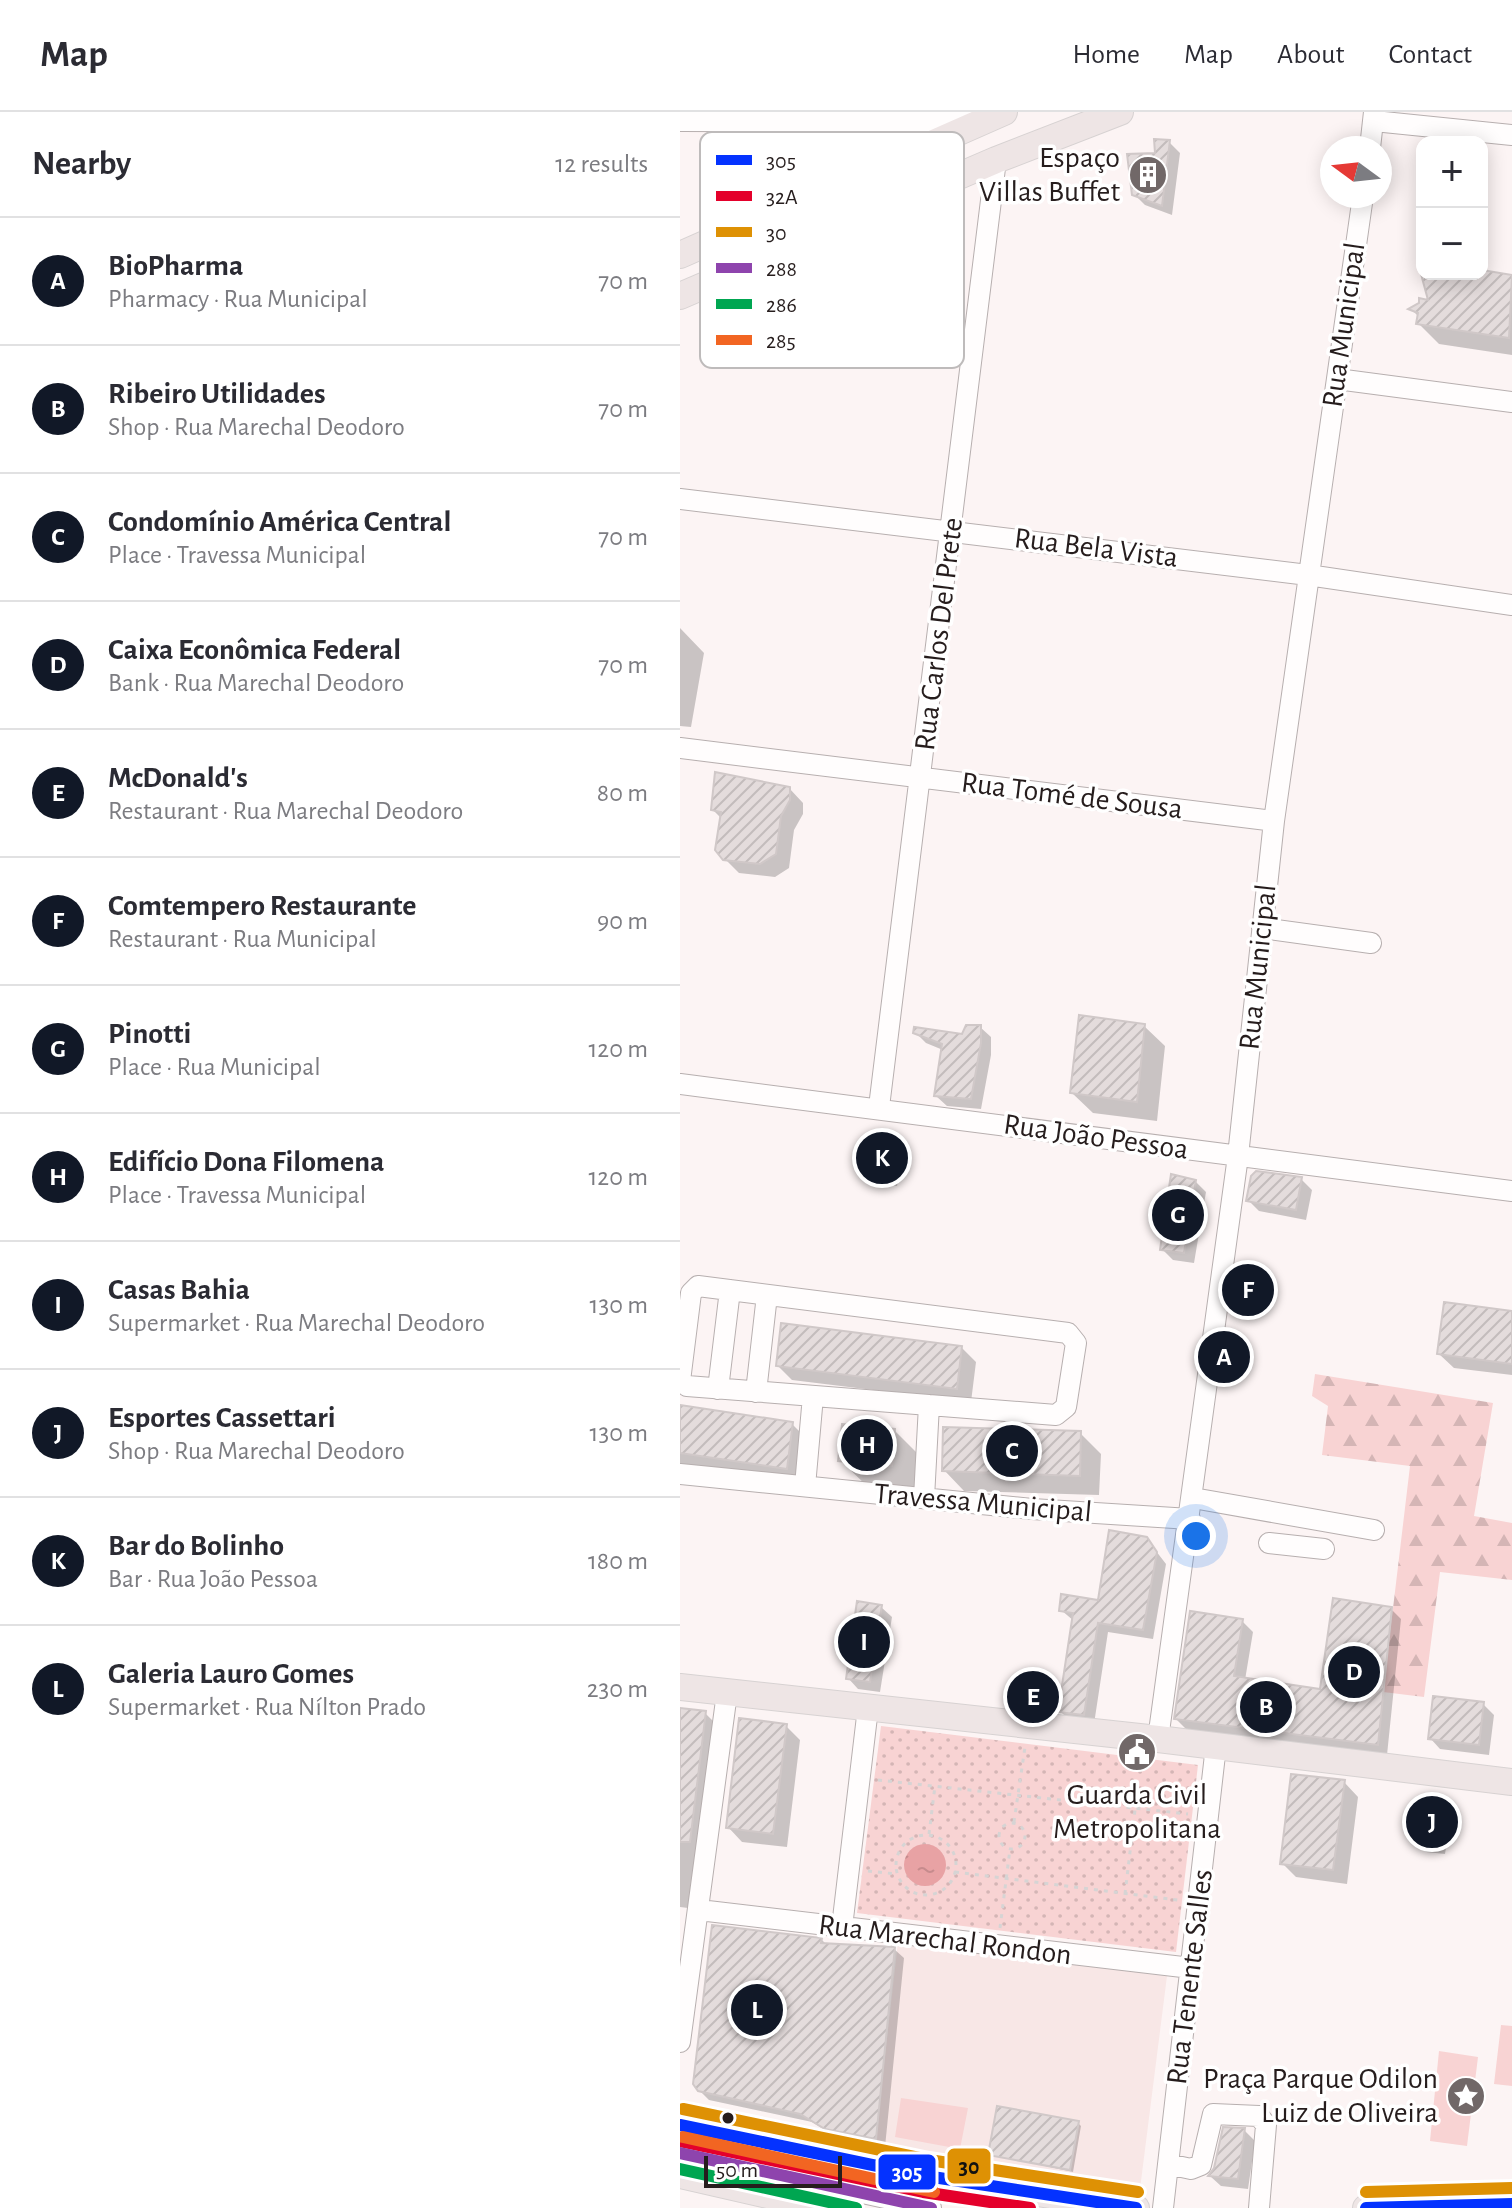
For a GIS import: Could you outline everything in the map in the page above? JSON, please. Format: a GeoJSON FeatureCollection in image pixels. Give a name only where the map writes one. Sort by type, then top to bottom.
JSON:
{"type":"FeatureCollection","features":[{"type":"Feature","properties":{"kind":"main road"},"geometry":{"type":"LineString","coordinates":[[964,174],[1120,112]]}},
{"type":"Feature","properties":{"kind":"main road"},"geometry":{"type":"LineString","coordinates":[[955,132],[993,115]]}},
{"type":"Feature","properties":{"kind":"main road"},"geometry":{"type":"LineString","coordinates":[[680,255],[700,246]]}},
{"type":"Feature","properties":{"kind":"main road"},"geometry":{"type":"LineString","coordinates":[[680,296],[700,287]]}},
{"type":"Feature","properties":{"kind":"main road"},"geometry":{"type":"LineString","coordinates":[[680,1687],[1158,1739],[1512,1782]]}},
{"type":"Feature","properties":{"kind":"main road"},"geometry":{"type":"LineString","coordinates":[[680,2125],[926,2176],[1136,2208]]}},
{"type":"Feature","properties":{"kind":"main road"},"geometry":{"type":"LineString","coordinates":[[680,2175],[825,2208]]}},
{"type":"Feature","properties":{"kind":"main road"},"geometry":{"type":"LineString","coordinates":[[1366,2208],[1512,2204]]}},
{"type":"Feature","properties":{"kind":"street"},"geometry":{"type":"LineString","coordinates":[[680,121],[993,115]]}},
{"type":"Feature","properties":{"kind":"street"},"geometry":{"type":"LineString","coordinates":[[1372,136],[1374,116],[1512,135]]}},
{"type":"Feature","properties":{"kind":"street","name":"Rua Carlos Del Prete"},"geometry":{"type":"LineString","coordinates":[[879,1107],[996,160]]}},
{"type":"Feature","properties":{"kind":"street","name":"Rua Municipal"},"geometry":{"type":"LineString","coordinates":[[1158,1739],[1238,1156],[1274,821],[1361,208]]}},
{"type":"Feature","properties":{"kind":"street"},"geometry":{"type":"LineString","coordinates":[[1337,379],[1512,402]]}},
{"type":"Feature","properties":{"kind":"street","name":"Rua Bela Vista"},"geometry":{"type":"LineString","coordinates":[[680,499],[1308,575],[1512,605]]}},
{"type":"Feature","properties":{"kind":"street","name":"Rua Tomé de Sousa"},"geometry":{"type":"LineString","coordinates":[[680,748],[1274,821]]}},
{"type":"Feature","properties":{"kind":"street"},"geometry":{"type":"LineString","coordinates":[[1262,928],[1371,943]]}},
{"type":"Feature","properties":{"kind":"street","name":"Rua João Pessoa"},"geometry":{"type":"LineString","coordinates":[[680,1084],[879,1107],[1512,1191]]}},
{"type":"Feature","properties":{"kind":"street"},"geometry":{"type":"LineString","coordinates":[[698,1286],[767,1295],[1074,1336],[1076,1343],[1062,1413],[718,1389],[687,1386],[680,1381],[691,1293],[698,1286]]}},
{"type":"Feature","properties":{"kind":"street"},"geometry":{"type":"LineString","coordinates":[[718,1389],[730,1290]]}},
{"type":"Feature","properties":{"kind":"street"},"geometry":{"type":"LineString","coordinates":[[756,1392],[767,1295]]}},
{"type":"Feature","properties":{"kind":"street"},"geometry":{"type":"LineString","coordinates":[[805,1486],[813,1396]]}},
{"type":"Feature","properties":{"kind":"street"},"geometry":{"type":"LineString","coordinates":[[924,1498],[929,1405]]}},
{"type":"Feature","properties":{"kind":"street","name":"Travessa Municipal"},"geometry":{"type":"LineString","coordinates":[[680,1474],[924,1498],[1190,1519]]}},
{"type":"Feature","properties":{"kind":"street"},"geometry":{"type":"LineString","coordinates":[[1193,1498],[1374,1530]]}},
{"type":"Feature","properties":{"kind":"street"},"geometry":{"type":"LineString","coordinates":[[1269,1543],[1324,1549]]}},
{"type":"Feature","properties":{"kind":"street"},"geometry":{"type":"LineString","coordinates":[[680,2042],[727,1693]]}},
{"type":"Feature","properties":{"kind":"street"},"geometry":{"type":"LineString","coordinates":[[842,1927],[868,1708]]}},
{"type":"Feature","properties":{"kind":"street","name":"Rua Tenente Salles"},"geometry":{"type":"LineString","coordinates":[[1163,2208],[1216,1746]]}},
{"type":"Feature","properties":{"kind":"street","name":"Rua Marechal Rondon"},"geometry":{"type":"LineString","coordinates":[[699,1910],[1191,1968]]}},
{"type":"Feature","properties":{"kind":"street"},"geometry":{"type":"LineString","coordinates":[[1168,2164],[1191,2169],[1201,2165],[1213,2114],[1259,2116],[1266,2125],[1259,2208]]}},
{"type":"Feature","properties":{"kind":"street"},"geometry":{"type":"LineString","coordinates":[[680,2153],[931,2208]]}},
{"type":"Feature","properties":{"kind":"path"},"geometry":{"type":"LineString","coordinates":[[1014,1822],[1028,1725]]}},
{"type":"Feature","properties":{"kind":"path"},"geometry":{"type":"LineString","coordinates":[[860,1778],[1208,1816]]}},
{"type":"Feature","properties":{"kind":"path"},"geometry":{"type":"LineString","coordinates":[[929,1835],[935,1786]]}},
{"type":"Feature","properties":{"kind":"path"},"geometry":{"type":"LineString","coordinates":[[1125,1894],[1135,1808]]}},
{"type":"Feature","properties":{"kind":"path"},"geometry":{"type":"LineString","coordinates":[[1014,1822],[1023,1828],[1026,1836],[1020,1847],[1010,1849],[1000,1843],[998,1834],[1003,1826],[1014,1822]]}},
{"type":"Feature","properties":{"kind":"path"},"geometry":{"type":"LineString","coordinates":[[929,1835],[948,1845],[954,1853],[955,1872],[944,1889],[924,1895],[905,1887],[897,1874],[900,1849],[914,1837],[929,1835]]}},
{"type":"Feature","properties":{"kind":"path"},"geometry":{"type":"LineString","coordinates":[[997,1947],[1010,1849]]}},
{"type":"Feature","properties":{"kind":"path"},"geometry":{"type":"LineString","coordinates":[[849,1869],[897,1874]]}},
{"type":"Feature","properties":{"kind":"path"},"geometry":{"type":"LineString","coordinates":[[955,1872],[1198,1903]]}},
{"type":"Feature","properties":{"kind":"shaded area"},"geometry":{"type":"Polygon","coordinates":[[[898,1942],[1167,1976],[1140,2189],[875,2144],[898,1942]]]}},
{"type":"Feature","properties":{"kind":"shaded area"},"geometry":{"type":"Polygon","coordinates":[[[885,2149],[1034,2174],[1033,2180],[884,2155],[885,2149]]]}},
{"type":"Feature","properties":{"kind":"green space"},"geometry":{"type":"Polygon","coordinates":[[[1315,1374],[1493,1403],[1474,1516],[1512,1523],[1512,1580],[1440,1572],[1424,1697],[1383,1692],[1410,1466],[1322,1455],[1328,1406],[1312,1396],[1315,1374]]]}},
{"type":"Feature","properties":{"kind":"green space"},"geometry":{"type":"Polygon","coordinates":[[[881,1726],[1198,1765],[1176,1952],[857,1913],[881,1726]]]}},
{"type":"Feature","properties":{"kind":"green space"},"geometry":{"type":"Polygon","coordinates":[[[1501,2025],[1512,2026],[1512,2086],[1494,2084],[1501,2025]]]}},
{"type":"Feature","properties":{"kind":"green space"},"geometry":{"type":"Polygon","coordinates":[[[1439,2051],[1478,2057],[1467,2146],[1430,2141],[1439,2051]]]}},
{"type":"Feature","properties":{"kind":"green space"},"geometry":{"type":"Polygon","coordinates":[[[901,2098],[968,2108],[960,2149],[895,2137],[901,2098]]]}},
{"type":"Feature","properties":{"kind":"water"},"geometry":{"type":"Polygon","coordinates":[[[925,1844],[940,1850],[946,1865],[940,1880],[925,1886],[910,1880],[904,1865],[910,1850],[925,1844]]]}},
{"type":"Feature","properties":{"kind":"building","name":"Espaço Villas Buffet"},"geometry":{"type":"Polygon","coordinates":[[[1154,139],[1170,140],[1162,206],[1132,195],[1127,154],[1155,153],[1154,139]]]}},
{"type":"Feature","properties":{"kind":"building"},"geometry":{"type":"Polygon","coordinates":[[[1488,271],[1512,275],[1509,338],[1416,324],[1418,313],[1408,309],[1419,303],[1419,298],[1428,300],[1423,280],[1488,280],[1488,271]]]}},
{"type":"Feature","properties":{"kind":"building"},"geometry":{"type":"Polygon","coordinates":[[[715,772],[790,787],[790,800],[781,816],[776,854],[760,864],[723,860],[715,850],[721,812],[711,810],[715,772]]]}},
{"type":"Feature","properties":{"kind":"building"},"geometry":{"type":"Polygon","coordinates":[[[1079,1015],[1145,1024],[1137,1102],[1070,1093],[1079,1015]]]}},
{"type":"Feature","properties":{"kind":"building"},"geometry":{"type":"Polygon","coordinates":[[[966,1025],[981,1025],[981,1043],[971,1099],[934,1096],[942,1044],[913,1033],[914,1027],[962,1034],[966,1025]]]}},
{"type":"Feature","properties":{"kind":"building"},"geometry":{"type":"Polygon","coordinates":[[[873,1139],[900,1141],[890,1180],[864,1176],[873,1139]]]}},
{"type":"Feature","properties":{"kind":"building"},"geometry":{"type":"Polygon","coordinates":[[[1256,1171],[1302,1177],[1296,1210],[1246,1201],[1251,1176],[1256,1171]]]}},
{"type":"Feature","properties":{"kind":"building"},"geometry":{"type":"Polygon","coordinates":[[[1171,1174],[1196,1180],[1184,1253],[1160,1250],[1171,1174]]]}},
{"type":"Feature","properties":{"kind":"building"},"geometry":{"type":"Polygon","coordinates":[[[1444,1302],[1512,1311],[1512,1364],[1437,1354],[1444,1302]]]}},
{"type":"Feature","properties":{"kind":"building"},"geometry":{"type":"Polygon","coordinates":[[[781,1323],[962,1346],[957,1389],[776,1366],[781,1323]]]}},
{"type":"Feature","properties":{"kind":"building"},"geometry":{"type":"Polygon","coordinates":[[[680,1405],[793,1422],[787,1469],[680,1453],[680,1405]]]}},
{"type":"Feature","properties":{"kind":"building"},"geometry":{"type":"Polygon","coordinates":[[[842,1424],[895,1429],[892,1466],[838,1461],[842,1424]]]}},
{"type":"Feature","properties":{"kind":"building"},"geometry":{"type":"Polygon","coordinates":[[[943,1427],[1081,1431],[1080,1476],[942,1471],[943,1427]]]}},
{"type":"Feature","properties":{"kind":"building"},"geometry":{"type":"Polygon","coordinates":[[[1109,1530],[1147,1537],[1157,1552],[1143,1630],[1098,1623],[1084,1715],[1058,1712],[1073,1613],[1059,1611],[1061,1594],[1098,1600],[1109,1530]]]}},
{"type":"Feature","properties":{"kind":"building"},"geometry":{"type":"Polygon","coordinates":[[[1333,1598],[1392,1607],[1378,1745],[1174,1719],[1190,1611],[1243,1619],[1234,1676],[1320,1689],[1333,1598]]]}},
{"type":"Feature","properties":{"kind":"building"},"geometry":{"type":"Polygon","coordinates":[[[857,1601],[882,1605],[870,1682],[846,1679],[857,1601]]]}},
{"type":"Feature","properties":{"kind":"building"},"geometry":{"type":"Polygon","coordinates":[[[1433,1696],[1484,1702],[1479,1745],[1428,1739],[1433,1696]]]}},
{"type":"Feature","properties":{"kind":"building"},"geometry":{"type":"Polygon","coordinates":[[[680,1708],[706,1711],[690,1842],[680,1842],[680,1708]]]}},
{"type":"Feature","properties":{"kind":"building"},"geometry":{"type":"Polygon","coordinates":[[[739,1718],[787,1724],[773,1834],[726,1828],[739,1718]]]}},
{"type":"Feature","properties":{"kind":"building"},"geometry":{"type":"Polygon","coordinates":[[[1291,1774],[1345,1780],[1333,1870],[1280,1864],[1291,1774]]]}},
{"type":"Feature","properties":{"kind":"building"},"geometry":{"type":"Polygon","coordinates":[[[1424,1796],[1446,1799],[1439,1849],[1417,1845],[1424,1796]]]}},
{"type":"Feature","properties":{"kind":"building"},"geometry":{"type":"Polygon","coordinates":[[[712,1925],[822,1938],[821,1943],[895,1947],[876,2139],[825,2129],[800,2114],[698,2091],[693,2084],[712,1925]]]}},
{"type":"Feature","properties":{"kind":"building"},"geometry":{"type":"Polygon","coordinates":[[[997,2106],[1079,2121],[1070,2170],[988,2155],[997,2106]]]}},
{"type":"Feature","properties":{"kind":"building"},"geometry":{"type":"Polygon","coordinates":[[[1223,2127],[1245,2128],[1238,2179],[1208,2176],[1214,2168],[1223,2127]]]}},
{"type":"Feature","properties":{"kind":"transit line","name":"30"},"geometry":{"type":"LineString","coordinates":[[683,2109],[929,2160],[1138,2192]]}},
{"type":"Feature","properties":{"kind":"transit line","name":"305"},"geometry":{"type":"LineString","coordinates":[[680,2125],[926,2176],[1136,2208]]}},
{"type":"Feature","properties":{"kind":"transit line","name":"285"},"geometry":{"type":"LineString","coordinates":[[683,2137],[934,2192]]}},
{"type":"Feature","properties":{"kind":"transit line","name":"32A"},"geometry":{"type":"LineString","coordinates":[[680,2141],[923,2192],[1030,2208]]}},
{"type":"Feature","properties":{"kind":"transit line","name":"288"},"geometry":{"type":"LineString","coordinates":[[680,2153],[931,2208]]}},
{"type":"Feature","properties":{"kind":"transit line","name":"286"},"geometry":{"type":"LineString","coordinates":[[680,2169],[856,2208]]}},
{"type":"Feature","properties":{"kind":"transit line","name":"30"},"geometry":{"type":"LineString","coordinates":[[1366,2192],[1512,2188]]}},
{"type":"Feature","properties":{"kind":"transit line","name":"305"},"geometry":{"type":"LineString","coordinates":[[1366,2208],[1512,2204]]}},
{"type":"Feature","properties":{"kind":"place","name":"Espaço Villas Buffet"},"geometry":{"type":"Point","coordinates":[1148,175]}},
{"type":"Feature","properties":{"kind":"place","name":"Bar do Bolinho"},"geometry":{"type":"Point","coordinates":[882,1158]}},
{"type":"Feature","properties":{"kind":"place","name":"Pinotti"},"geometry":{"type":"Point","coordinates":[1178,1215]}},
{"type":"Feature","properties":{"kind":"place","name":"Comtempero Restaurante"},"geometry":{"type":"Point","coordinates":[1248,1290]}},
{"type":"Feature","properties":{"kind":"place","name":"BioPharma"},"geometry":{"type":"Point","coordinates":[1224,1357]}},
{"type":"Feature","properties":{"kind":"place","name":"Edifício Dona Filomena"},"geometry":{"type":"Point","coordinates":[867,1445]}},
{"type":"Feature","properties":{"kind":"place","name":"Condomínio América Central"},"geometry":{"type":"Point","coordinates":[1012,1451]}},
{"type":"Feature","properties":{"kind":"place","name":"Casas Bahia"},"geometry":{"type":"Point","coordinates":[864,1642]}},
{"type":"Feature","properties":{"kind":"place","name":"Caixa Econômica Federal"},"geometry":{"type":"Point","coordinates":[1354,1672]}},
{"type":"Feature","properties":{"kind":"place","name":"McDonald's"},"geometry":{"type":"Point","coordinates":[1033,1697]}},
{"type":"Feature","properties":{"kind":"place","name":"Ribeiro Utilidades"},"geometry":{"type":"Point","coordinates":[1266,1707]}},
{"type":"Feature","properties":{"kind":"place","name":"Guarda Civil Metropolitana"},"geometry":{"type":"Point","coordinates":[1137,1752]}},
{"type":"Feature","properties":{"kind":"place","name":"Esportes Cassettari"},"geometry":{"type":"Point","coordinates":[1432,1822]}},
{"type":"Feature","properties":{"kind":"place","name":"Galeria Lauro Gomes"},"geometry":{"type":"Point","coordinates":[757,2010]}},
{"type":"Feature","properties":{"kind":"place","name":"Praça Parque Odilon Luiz de Oliveira"},"geometry":{"type":"Point","coordinates":[1466,2096]}}]}
